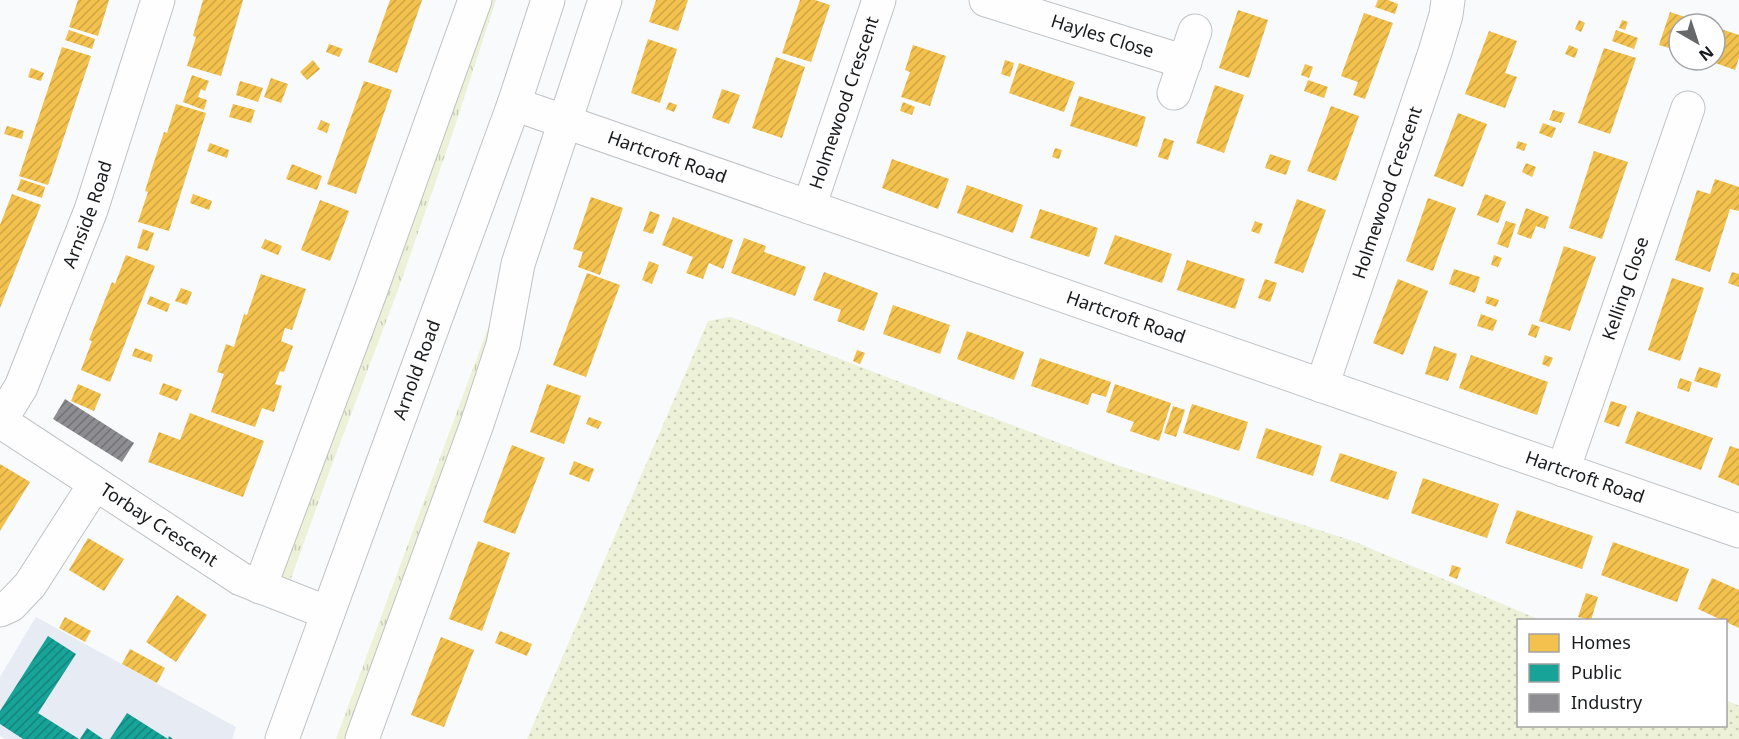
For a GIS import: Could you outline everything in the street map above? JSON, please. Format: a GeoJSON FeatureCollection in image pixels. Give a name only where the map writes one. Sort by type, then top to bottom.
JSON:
{"type":"FeatureCollection","features":[{"type":"Feature","properties":{"kind":"street","name":"Arnside Road"},"geometry":{"type":"LineString","coordinates":[[0,421],[21,387],[91,210],[159,0]]}},
{"type":"Feature","properties":{"kind":"street"},"geometry":{"type":"LineString","coordinates":[[260,587],[375,280],[475,0]]}},
{"type":"Feature","properties":{"kind":"street","name":"Arnold Road"},"geometry":{"type":"LineString","coordinates":[[282,739],[514,104],[548,0]]}},
{"type":"Feature","properties":{"kind":"street"},"geometry":{"type":"LineString","coordinates":[[362,739],[504,345],[518,264],[604,0]]}},
{"type":"Feature","properties":{"kind":"street","name":"Holmewood Crescent"},"geometry":{"type":"LineString","coordinates":[[809,207],[879,0]]}},
{"type":"Feature","properties":{"kind":"street","name":"Hayles Close"},"geometry":{"type":"LineString","coordinates":[[986,0],[1185,62]]}},
{"type":"Feature","properties":{"kind":"street","name":"Holmewood Crescent"},"geometry":{"type":"LineString","coordinates":[[1322,386],[1436,52],[1448,0]]}},
{"type":"Feature","properties":{"kind":"street"},"geometry":{"type":"LineString","coordinates":[[1174,93],[1195,31]]}},
{"type":"Feature","properties":{"kind":"street","name":"Hartcroft Road"},"geometry":{"type":"LineString","coordinates":[[514,104],[1739,531]]}},
{"type":"Feature","properties":{"kind":"street","name":"Kelling Close"},"geometry":{"type":"LineString","coordinates":[[1563,470],[1688,108]]}},
{"type":"Feature","properties":{"kind":"street","name":"Torbay Crescent"},"geometry":{"type":"LineString","coordinates":[[0,421],[241,579],[328,613]]}},
{"type":"Feature","properties":{"kind":"street"},"geometry":{"type":"LineString","coordinates":[[0,610],[11,605],[30,585],[95,484]]}},
{"type":"Feature","properties":{"kind":"shaded area"},"geometry":{"type":"Polygon","coordinates":[[[36,617],[236,727],[232,739],[5,739],[0,736],[0,677],[36,617]]]}},
{"type":"Feature","properties":{"kind":"green space"},"geometry":{"type":"Polygon","coordinates":[[[484,0],[496,0],[451,138],[398,290],[289,584],[279,580],[484,0]]]}},
{"type":"Feature","properties":{"kind":"green space"},"geometry":{"type":"Polygon","coordinates":[[[505,282],[493,348],[352,739],[336,739],[505,282]]]}},
{"type":"Feature","properties":{"kind":"green space"},"geometry":{"type":"Polygon","coordinates":[[[731,317],[1114,464],[1353,541],[1538,619],[1517,619],[1517,727],[1727,727],[1727,700],[1739,706],[1739,739],[527,739],[708,321],[731,317]]]}},
{"type":"Feature","properties":{"kind":"building: Homes"},"geometry":{"type":"Polygon","coordinates":[[[78,0],[109,0],[98,36],[69,27],[78,0]]]}},
{"type":"Feature","properties":{"kind":"building: Homes"},"geometry":{"type":"Polygon","coordinates":[[[203,0],[243,0],[221,76],[187,66],[196,37],[193,36],[203,0]]]}},
{"type":"Feature","properties":{"kind":"building: Homes"},"geometry":{"type":"Polygon","coordinates":[[[390,0],[422,0],[397,73],[368,62],[390,0]]]}},
{"type":"Feature","properties":{"kind":"building: Homes"},"geometry":{"type":"Polygon","coordinates":[[[656,0],[688,0],[678,31],[649,22],[656,0]]]}},
{"type":"Feature","properties":{"kind":"building: Homes"},"geometry":{"type":"Polygon","coordinates":[[[800,0],[815,0],[830,5],[811,62],[782,53],[800,0]]]}},
{"type":"Feature","properties":{"kind":"building: Homes"},"geometry":{"type":"Polygon","coordinates":[[[1378,0],[1388,0],[1398,4],[1395,14],[1375,7],[1378,0]]]}},
{"type":"Feature","properties":{"kind":"building: Homes"},"geometry":{"type":"Polygon","coordinates":[[[1238,10],[1268,20],[1249,78],[1219,68],[1238,10]]]}},
{"type":"Feature","properties":{"kind":"building: Homes"},"geometry":{"type":"Polygon","coordinates":[[[1364,13],[1393,23],[1365,99],[1353,95],[1358,82],[1341,76],[1364,13]]]}},
{"type":"Feature","properties":{"kind":"building: Homes"},"geometry":{"type":"Polygon","coordinates":[[[1579,20],[1585,23],[1581,32],[1575,29],[1579,20]]]}},
{"type":"Feature","properties":{"kind":"building: Homes"},"geometry":{"type":"Polygon","coordinates":[[[1622,20],[1628,22],[1625,30],[1619,28],[1622,20]]]}},
{"type":"Feature","properties":{"kind":"building: Homes"},"geometry":{"type":"Polygon","coordinates":[[[1667,21],[1667,47],[1659,45],[1667,21]]]}},
{"type":"Feature","properties":{"kind":"building: Homes"},"geometry":{"type":"Polygon","coordinates":[[[69,30],[95,39],[92,49],[65,40],[69,30]]]}},
{"type":"Feature","properties":{"kind":"building: Homes"},"geometry":{"type":"Polygon","coordinates":[[[1616,30],[1638,38],[1634,49],[1612,41],[1616,30]]]}},
{"type":"Feature","properties":{"kind":"building: Homes"},"geometry":{"type":"Polygon","coordinates":[[[1489,31],[1517,41],[1505,73],[1517,77],[1505,108],[1465,94],[1489,31]]]}},
{"type":"Feature","properties":{"kind":"building: Homes"},"geometry":{"type":"Polygon","coordinates":[[[1727,31],[1739,35],[1739,58],[1735,70],[1727,67],[1727,31]]]}},
{"type":"Feature","properties":{"kind":"building: Homes"},"geometry":{"type":"Polygon","coordinates":[[[648,39],[677,49],[660,103],[631,93],[648,39]]]}},
{"type":"Feature","properties":{"kind":"building: Homes"},"geometry":{"type":"Polygon","coordinates":[[[329,44],[343,49],[339,57],[326,52],[329,44]]]}},
{"type":"Feature","properties":{"kind":"building: Homes"},"geometry":{"type":"Polygon","coordinates":[[[913,45],[946,56],[930,106],[901,97],[910,72],[905,70],[913,45]]]}},
{"type":"Feature","properties":{"kind":"building: Homes"},"geometry":{"type":"Polygon","coordinates":[[[1569,45],[1578,49],[1575,58],[1565,54],[1569,45]]]}},
{"type":"Feature","properties":{"kind":"building: Homes"},"geometry":{"type":"Polygon","coordinates":[[[62,47],[91,56],[48,185],[19,176],[62,47]]]}},
{"type":"Feature","properties":{"kind":"building: Homes"},"geometry":{"type":"Polygon","coordinates":[[[1604,48],[1636,58],[1610,134],[1578,123],[1604,48]]]}},
{"type":"Feature","properties":{"kind":"building: Homes"},"geometry":{"type":"Polygon","coordinates":[[[776,57],[805,67],[782,138],[752,128],[776,57]]]}},
{"type":"Feature","properties":{"kind":"building: Homes"},"geometry":{"type":"Polygon","coordinates":[[[313,60],[320,69],[307,80],[300,72],[313,60]]]}},
{"type":"Feature","properties":{"kind":"building: Homes"},"geometry":{"type":"Polygon","coordinates":[[[1005,60],[1014,63],[1010,77],[1001,74],[1005,60]]]}},
{"type":"Feature","properties":{"kind":"building: Homes"},"geometry":{"type":"Polygon","coordinates":[[[1019,63],[1075,82],[1064,112],[1009,93],[1019,63]]]}},
{"type":"Feature","properties":{"kind":"building: Homes"},"geometry":{"type":"Polygon","coordinates":[[[1305,64],[1313,67],[1309,78],[1301,75],[1305,64]]]}},
{"type":"Feature","properties":{"kind":"building: Homes"},"geometry":{"type":"Polygon","coordinates":[[[31,68],[44,73],[41,81],[28,77],[31,68]]]}},
{"type":"Feature","properties":{"kind":"building: Homes"},"geometry":{"type":"Polygon","coordinates":[[[192,75],[209,81],[205,91],[201,89],[198,97],[207,100],[204,110],[183,102],[192,75]]]}},
{"type":"Feature","properties":{"kind":"building: Homes"},"geometry":{"type":"Polygon","coordinates":[[[271,78],[288,84],[281,103],[264,97],[271,78]]]}},
{"type":"Feature","properties":{"kind":"building: Homes"},"geometry":{"type":"Polygon","coordinates":[[[1308,80],[1328,87],[1324,98],[1304,91],[1308,80]]]}},
{"type":"Feature","properties":{"kind":"building: Homes"},"geometry":{"type":"Polygon","coordinates":[[[240,81],[263,88],[258,102],[236,95],[240,81]]]}},
{"type":"Feature","properties":{"kind":"building: Homes"},"geometry":{"type":"Polygon","coordinates":[[[364,81],[392,90],[356,194],[327,184],[364,81]]]}},
{"type":"Feature","properties":{"kind":"building: Homes"},"geometry":{"type":"Polygon","coordinates":[[[1215,85],[1244,95],[1224,153],[1196,143],[1215,85]]]}},
{"type":"Feature","properties":{"kind":"building: Homes"},"geometry":{"type":"Polygon","coordinates":[[[722,89],[740,95],[729,124],[712,118],[722,89]]]}},
{"type":"Feature","properties":{"kind":"building: Homes"},"geometry":{"type":"Polygon","coordinates":[[[1079,96],[1146,117],[1137,147],[1070,126],[1079,96]]]}},
{"type":"Feature","properties":{"kind":"building: Homes"},"geometry":{"type":"Polygon","coordinates":[[[669,102],[677,105],[674,112],[666,109],[669,102]]]}},
{"type":"Feature","properties":{"kind":"building: Homes"},"geometry":{"type":"Polygon","coordinates":[[[903,102],[915,107],[912,115],[900,111],[903,102]]]}},
{"type":"Feature","properties":{"kind":"building: Homes"},"geometry":{"type":"Polygon","coordinates":[[[176,104],[206,113],[169,231],[138,222],[148,192],[145,191],[154,162],[164,132],[167,133],[176,104]]]}},
{"type":"Feature","properties":{"kind":"building: Homes"},"geometry":{"type":"Polygon","coordinates":[[[233,104],[255,110],[251,123],[229,117],[233,104]]]}},
{"type":"Feature","properties":{"kind":"building: Homes"},"geometry":{"type":"Polygon","coordinates":[[[1331,106],[1359,116],[1336,181],[1307,171],[1331,106]]]}},
{"type":"Feature","properties":{"kind":"building: Homes"},"geometry":{"type":"Polygon","coordinates":[[[1553,110],[1565,113],[1561,123],[1549,120],[1553,110]]]}},
{"type":"Feature","properties":{"kind":"building: Homes"},"geometry":{"type":"Polygon","coordinates":[[[1458,113],[1487,124],[1463,187],[1434,176],[1458,113]]]}},
{"type":"Feature","properties":{"kind":"building: Homes"},"geometry":{"type":"Polygon","coordinates":[[[321,120],[330,124],[327,133],[317,129],[321,120]]]}},
{"type":"Feature","properties":{"kind":"building: Homes"},"geometry":{"type":"Polygon","coordinates":[[[1543,123],[1556,128],[1552,138],[1539,133],[1543,123]]]}},
{"type":"Feature","properties":{"kind":"building: Homes"},"geometry":{"type":"Polygon","coordinates":[[[7,126],[24,131],[22,139],[4,134],[7,126]]]}},
{"type":"Feature","properties":{"kind":"building: Homes"},"geometry":{"type":"Polygon","coordinates":[[[1164,138],[1174,141],[1168,160],[1158,157],[1164,138]]]}},
{"type":"Feature","properties":{"kind":"building: Homes"},"geometry":{"type":"Polygon","coordinates":[[[1518,141],[1527,144],[1524,151],[1516,148],[1518,141]]]}},
{"type":"Feature","properties":{"kind":"building: Homes"},"geometry":{"type":"Polygon","coordinates":[[[210,143],[229,150],[227,158],[207,151],[210,143]]]}},
{"type":"Feature","properties":{"kind":"building: Homes"},"geometry":{"type":"Polygon","coordinates":[[[1055,148],[1062,150],[1059,159],[1052,157],[1055,148]]]}},
{"type":"Feature","properties":{"kind":"building: Homes"},"geometry":{"type":"Polygon","coordinates":[[[1594,151],[1628,162],[1602,239],[1569,228],[1594,151]]]}},
{"type":"Feature","properties":{"kind":"building: Homes"},"geometry":{"type":"Polygon","coordinates":[[[1270,154],[1291,161],[1286,175],[1265,168],[1270,154]]]}},
{"type":"Feature","properties":{"kind":"building: Homes"},"geometry":{"type":"Polygon","coordinates":[[[892,159],[949,179],[938,209],[882,188],[892,159]]]}},
{"type":"Feature","properties":{"kind":"building: Homes"},"geometry":{"type":"Polygon","coordinates":[[[1526,163],[1536,167],[1532,177],[1522,172],[1526,163]]]}},
{"type":"Feature","properties":{"kind":"building: Homes"},"geometry":{"type":"Polygon","coordinates":[[[292,164],[322,176],[317,190],[286,179],[292,164]]]}},
{"type":"Feature","properties":{"kind":"building: Homes"},"geometry":{"type":"Polygon","coordinates":[[[21,179],[45,187],[42,198],[17,190],[21,179]]]}},
{"type":"Feature","properties":{"kind":"building: Homes"},"geometry":{"type":"Polygon","coordinates":[[[1715,179],[1739,187],[1739,211],[1730,209],[1710,272],[1675,260],[1697,190],[1710,194],[1715,179]]]}},
{"type":"Feature","properties":{"kind":"building: Homes"},"geometry":{"type":"Polygon","coordinates":[[[967,185],[1023,205],[1013,233],[957,213],[967,185]]]}},
{"type":"Feature","properties":{"kind":"building: Homes"},"geometry":{"type":"Polygon","coordinates":[[[12,194],[41,205],[0,308],[0,225],[12,194]]]}},
{"type":"Feature","properties":{"kind":"building: Homes"},"geometry":{"type":"Polygon","coordinates":[[[193,194],[212,201],[209,210],[190,203],[193,194]]]}},
{"type":"Feature","properties":{"kind":"building: Homes"},"geometry":{"type":"Polygon","coordinates":[[[1485,194],[1506,202],[1498,223],[1477,215],[1485,194]]]}},
{"type":"Feature","properties":{"kind":"building: Homes"},"geometry":{"type":"Polygon","coordinates":[[[591,197],[623,208],[600,275],[578,267],[583,252],[573,249],[591,197]]]}},
{"type":"Feature","properties":{"kind":"building: Homes"},"geometry":{"type":"Polygon","coordinates":[[[1428,198],[1456,208],[1433,271],[1406,261],[1428,198]]]}},
{"type":"Feature","properties":{"kind":"building: Homes"},"geometry":{"type":"Polygon","coordinates":[[[1297,199],[1326,210],[1303,273],[1274,263],[1297,199]]]}},
{"type":"Feature","properties":{"kind":"building: Homes"},"geometry":{"type":"Polygon","coordinates":[[[320,200],[349,211],[330,261],[301,250],[320,200]]]}},
{"type":"Feature","properties":{"kind":"building: Homes"},"geometry":{"type":"Polygon","coordinates":[[[1526,208],[1549,217],[1545,229],[1536,226],[1531,239],[1517,234],[1526,208]]]}},
{"type":"Feature","properties":{"kind":"building: Homes"},"geometry":{"type":"Polygon","coordinates":[[[1040,209],[1098,228],[1089,257],[1030,238],[1040,209]]]}},
{"type":"Feature","properties":{"kind":"building: Homes"},"geometry":{"type":"Polygon","coordinates":[[[650,211],[660,215],[653,234],[643,231],[650,211]]]}},
{"type":"Feature","properties":{"kind":"building: Homes"},"geometry":{"type":"Polygon","coordinates":[[[673,217],[733,240],[723,269],[709,263],[703,279],[686,273],[693,257],[662,245],[673,217]]]}},
{"type":"Feature","properties":{"kind":"building: Homes"},"geometry":{"type":"Polygon","coordinates":[[[1255,221],[1263,224],[1259,234],[1251,231],[1255,221]]]}},
{"type":"Feature","properties":{"kind":"building: Homes"},"geometry":{"type":"Polygon","coordinates":[[[1506,221],[1516,224],[1508,248],[1497,244],[1506,221]]]}},
{"type":"Feature","properties":{"kind":"building: Homes"},"geometry":{"type":"Polygon","coordinates":[[[143,229],[154,233],[148,251],[137,248],[143,229]]]}},
{"type":"Feature","properties":{"kind":"building: Homes"},"geometry":{"type":"Polygon","coordinates":[[[1115,235],[1172,254],[1162,283],[1104,264],[1115,235]]]}},
{"type":"Feature","properties":{"kind":"building: Homes"},"geometry":{"type":"Polygon","coordinates":[[[744,238],[766,246],[764,252],[806,267],[795,296],[731,273],[744,238]]]}},
{"type":"Feature","properties":{"kind":"building: Homes"},"geometry":{"type":"Polygon","coordinates":[[[265,239],[282,246],[278,255],[261,248],[265,239]]]}},
{"type":"Feature","properties":{"kind":"building: Homes"},"geometry":{"type":"Polygon","coordinates":[[[1564,246],[1596,257],[1570,331],[1539,321],[1564,246]]]}},
{"type":"Feature","properties":{"kind":"building: Homes"},"geometry":{"type":"Polygon","coordinates":[[[126,255],[155,266],[110,382],[81,370],[92,341],[89,340],[112,282],[115,284],[126,255]]]}},
{"type":"Feature","properties":{"kind":"building: Homes"},"geometry":{"type":"Polygon","coordinates":[[[1494,255],[1502,258],[1498,267],[1491,265],[1494,255]]]}},
{"type":"Feature","properties":{"kind":"building: Homes"},"geometry":{"type":"Polygon","coordinates":[[[1187,260],[1245,279],[1235,309],[1177,290],[1187,260]]]}},
{"type":"Feature","properties":{"kind":"building: Homes"},"geometry":{"type":"Polygon","coordinates":[[[649,261],[659,265],[652,284],[642,280],[649,261]]]}},
{"type":"Feature","properties":{"kind":"building: Homes"},"geometry":{"type":"Polygon","coordinates":[[[1454,269],[1480,277],[1475,293],[1449,284],[1454,269]]]}},
{"type":"Feature","properties":{"kind":"building: Homes"},"geometry":{"type":"Polygon","coordinates":[[[824,272],[878,293],[864,331],[837,321],[841,310],[813,300],[824,272]]]}},
{"type":"Feature","properties":{"kind":"building: Homes"},"geometry":{"type":"Polygon","coordinates":[[[1732,272],[1739,274],[1739,287],[1728,283],[1732,272]]]}},
{"type":"Feature","properties":{"kind":"building: Homes"},"geometry":{"type":"Polygon","coordinates":[[[587,273],[620,285],[586,377],[553,365],[587,273]]]}},
{"type":"Feature","properties":{"kind":"building: Homes"},"geometry":{"type":"Polygon","coordinates":[[[261,274],[306,289],[292,330],[285,328],[281,341],[293,346],[284,372],[280,371],[275,384],[282,386],[274,412],[262,408],[255,427],[211,412],[224,374],[217,372],[226,344],[234,347],[244,314],[247,315],[261,274]]]}},
{"type":"Feature","properties":{"kind":"building: Homes"},"geometry":{"type":"Polygon","coordinates":[[[1672,278],[1704,288],[1680,361],[1648,350],[1672,278]]]}},
{"type":"Feature","properties":{"kind":"building: Homes"},"geometry":{"type":"Polygon","coordinates":[[[1265,279],[1277,283],[1270,302],[1258,298],[1265,279]]]}},
{"type":"Feature","properties":{"kind":"building: Homes"},"geometry":{"type":"Polygon","coordinates":[[[1398,279],[1428,291],[1403,355],[1373,343],[1398,279]]]}},
{"type":"Feature","properties":{"kind":"building: Homes"},"geometry":{"type":"Polygon","coordinates":[[[181,288],[192,292],[187,305],[175,301],[181,288]]]}},
{"type":"Feature","properties":{"kind":"building: Homes"},"geometry":{"type":"Polygon","coordinates":[[[150,296],[170,304],[167,312],[147,304],[150,296]]]}},
{"type":"Feature","properties":{"kind":"building: Homes"},"geometry":{"type":"Polygon","coordinates":[[[1487,296],[1499,300],[1496,307],[1485,303],[1487,296]]]}},
{"type":"Feature","properties":{"kind":"building: Homes"},"geometry":{"type":"Polygon","coordinates":[[[893,305],[950,325],[940,354],[883,334],[893,305]]]}},
{"type":"Feature","properties":{"kind":"building: Homes"},"geometry":{"type":"Polygon","coordinates":[[[1481,314],[1497,320],[1493,331],[1477,326],[1481,314]]]}},
{"type":"Feature","properties":{"kind":"building: Homes"},"geometry":{"type":"Polygon","coordinates":[[[1532,324],[1540,327],[1536,338],[1528,335],[1532,324]]]}},
{"type":"Feature","properties":{"kind":"building: Homes"},"geometry":{"type":"Polygon","coordinates":[[[967,331],[1024,352],[1014,380],[957,359],[967,331]]]}},
{"type":"Feature","properties":{"kind":"building: Homes"},"geometry":{"type":"Polygon","coordinates":[[[1434,346],[1457,354],[1448,381],[1425,374],[1434,346]]]}},
{"type":"Feature","properties":{"kind":"building: Homes"},"geometry":{"type":"Polygon","coordinates":[[[135,348],[153,355],[151,362],[132,356],[135,348]]]}},
{"type":"Feature","properties":{"kind":"building: Homes"},"geometry":{"type":"Polygon","coordinates":[[[857,350],[865,353],[860,364],[853,361],[857,350]]]}},
{"type":"Feature","properties":{"kind":"building: Homes"},"geometry":{"type":"Polygon","coordinates":[[[1471,355],[1548,382],[1537,415],[1459,388],[1471,355]]]}},
{"type":"Feature","properties":{"kind":"building: Homes"},"geometry":{"type":"Polygon","coordinates":[[[1545,355],[1553,358],[1549,367],[1542,364],[1545,355]]]}},
{"type":"Feature","properties":{"kind":"building: Homes"},"geometry":{"type":"Polygon","coordinates":[[[1040,358],[1111,382],[1106,397],[1092,393],[1088,405],[1031,386],[1040,358]]]}},
{"type":"Feature","properties":{"kind":"building: Homes"},"geometry":{"type":"Polygon","coordinates":[[[1699,367],[1721,374],[1717,388],[1694,381],[1699,367]]]}},
{"type":"Feature","properties":{"kind":"building: Homes"},"geometry":{"type":"Polygon","coordinates":[[[1680,378],[1692,382],[1689,392],[1677,388],[1680,378]]]}},
{"type":"Feature","properties":{"kind":"building: Homes"},"geometry":{"type":"Polygon","coordinates":[[[163,383],[182,390],[177,401],[159,394],[163,383]]]}},
{"type":"Feature","properties":{"kind":"building: Homes"},"geometry":{"type":"Polygon","coordinates":[[[78,384],[101,394],[94,411],[71,401],[78,384]]]}},
{"type":"Feature","properties":{"kind":"building: Homes"},"geometry":{"type":"Polygon","coordinates":[[[547,384],[581,396],[564,444],[530,432],[547,384]]]}},
{"type":"Feature","properties":{"kind":"building: Homes"},"geometry":{"type":"Polygon","coordinates":[[[1115,384],[1171,403],[1159,441],[1130,431],[1134,422],[1106,412],[1115,384]]]}},
{"type":"Feature","properties":{"kind":"building: Homes"},"geometry":{"type":"Polygon","coordinates":[[[1611,401],[1627,406],[1619,427],[1604,422],[1611,401]]]}},
{"type":"Feature","properties":{"kind":"building: Homes"},"geometry":{"type":"Polygon","coordinates":[[[1192,404],[1248,422],[1239,451],[1183,433],[1192,404]]]}},
{"type":"Feature","properties":{"kind":"building: Homes"},"geometry":{"type":"Polygon","coordinates":[[[1173,406],[1185,410],[1176,437],[1164,433],[1173,406]]]}},
{"type":"Feature","properties":{"kind":"building: Homes"},"geometry":{"type":"Polygon","coordinates":[[[1637,411],[1713,438],[1701,470],[1625,443],[1637,411]]]}},
{"type":"Feature","properties":{"kind":"building: Homes"},"geometry":{"type":"Polygon","coordinates":[[[190,413],[264,441],[243,497],[148,462],[159,432],[180,440],[190,413]]]}},
{"type":"Feature","properties":{"kind":"building: Homes"},"geometry":{"type":"Polygon","coordinates":[[[589,417],[602,422],[598,429],[586,424],[589,417]]]}},
{"type":"Feature","properties":{"kind":"building: Homes"},"geometry":{"type":"Polygon","coordinates":[[[1266,428],[1322,446],[1313,476],[1256,458],[1266,428]]]}},
{"type":"Feature","properties":{"kind":"building: Homes"},"geometry":{"type":"Polygon","coordinates":[[[512,445],[545,458],[515,534],[483,522],[512,445]]]}},
{"type":"Feature","properties":{"kind":"building: Homes"},"geometry":{"type":"Polygon","coordinates":[[[1730,446],[1739,449],[1739,486],[1718,477],[1730,446]]]}},
{"type":"Feature","properties":{"kind":"building: Homes"},"geometry":{"type":"Polygon","coordinates":[[[1340,453],[1397,472],[1388,500],[1330,481],[1340,453]]]}},
{"type":"Feature","properties":{"kind":"building: Homes"},"geometry":{"type":"Polygon","coordinates":[[[574,461],[594,469],[589,482],[569,474],[574,461]]]}},
{"type":"Feature","properties":{"kind":"building: Homes"},"geometry":{"type":"Polygon","coordinates":[[[0,464],[30,482],[0,531],[0,464]]]}},
{"type":"Feature","properties":{"kind":"building: Homes"},"geometry":{"type":"Polygon","coordinates":[[[1423,478],[1499,504],[1487,538],[1411,513],[1423,478]]]}},
{"type":"Feature","properties":{"kind":"building: Homes"},"geometry":{"type":"Polygon","coordinates":[[[1517,510],[1593,536],[1582,569],[1505,543],[1517,510]]]}},
{"type":"Feature","properties":{"kind":"building: Homes"},"geometry":{"type":"Polygon","coordinates":[[[88,538],[124,559],[104,591],[69,570],[88,538]]]}},
{"type":"Feature","properties":{"kind":"building: Homes"},"geometry":{"type":"Polygon","coordinates":[[[478,541],[510,553],[482,631],[449,619],[478,541]]]}},
{"type":"Feature","properties":{"kind":"building: Homes"},"geometry":{"type":"Polygon","coordinates":[[[1613,542],[1689,569],[1677,602],[1601,575],[1613,542]]]}},
{"type":"Feature","properties":{"kind":"building: Homes"},"geometry":{"type":"Polygon","coordinates":[[[1452,565],[1461,568],[1457,579],[1449,576],[1452,565]]]}},
{"type":"Feature","properties":{"kind":"building: Homes"},"geometry":{"type":"Polygon","coordinates":[[[1712,578],[1739,590],[1739,628],[1727,622],[1727,619],[1720,619],[1698,609],[1712,578]]]}},
{"type":"Feature","properties":{"kind":"building: Homes"},"geometry":{"type":"Polygon","coordinates":[[[1586,593],[1598,597],[1591,619],[1578,617],[1586,593]]]}},
{"type":"Feature","properties":{"kind":"building: Homes"},"geometry":{"type":"Polygon","coordinates":[[[177,595],[207,615],[176,662],[146,642],[177,595]]]}},
{"type":"Feature","properties":{"kind":"building: Homes"},"geometry":{"type":"Polygon","coordinates":[[[65,617],[91,631],[85,642],[59,628],[65,617]]]}},
{"type":"Feature","properties":{"kind":"building: Homes"},"geometry":{"type":"Polygon","coordinates":[[[500,631],[532,644],[527,656],[495,643],[500,631]]]}},
{"type":"Feature","properties":{"kind":"building: Homes"},"geometry":{"type":"Polygon","coordinates":[[[441,637],[474,650],[444,727],[411,715],[441,637]]]}},
{"type":"Feature","properties":{"kind":"building: Homes"},"geometry":{"type":"Polygon","coordinates":[[[130,649],[165,668],[157,683],[122,664],[130,649]]]}},
{"type":"Feature","properties":{"kind":"building: Public"},"geometry":{"type":"Polygon","coordinates":[[[48,636],[76,654],[38,713],[79,739],[23,739],[0,724],[0,711],[48,636]]]}},
{"type":"Feature","properties":{"kind":"building: Public"},"geometry":{"type":"Polygon","coordinates":[[[127,713],[168,739],[110,739],[127,713]]]}},
{"type":"Feature","properties":{"kind":"building: Public"},"geometry":{"type":"Polygon","coordinates":[[[87,728],[103,739],[80,739],[87,728]]]}},
{"type":"Feature","properties":{"kind":"building: Industry"},"geometry":{"type":"Polygon","coordinates":[[[65,399],[134,443],[122,462],[53,419],[65,399]]]}}]}
